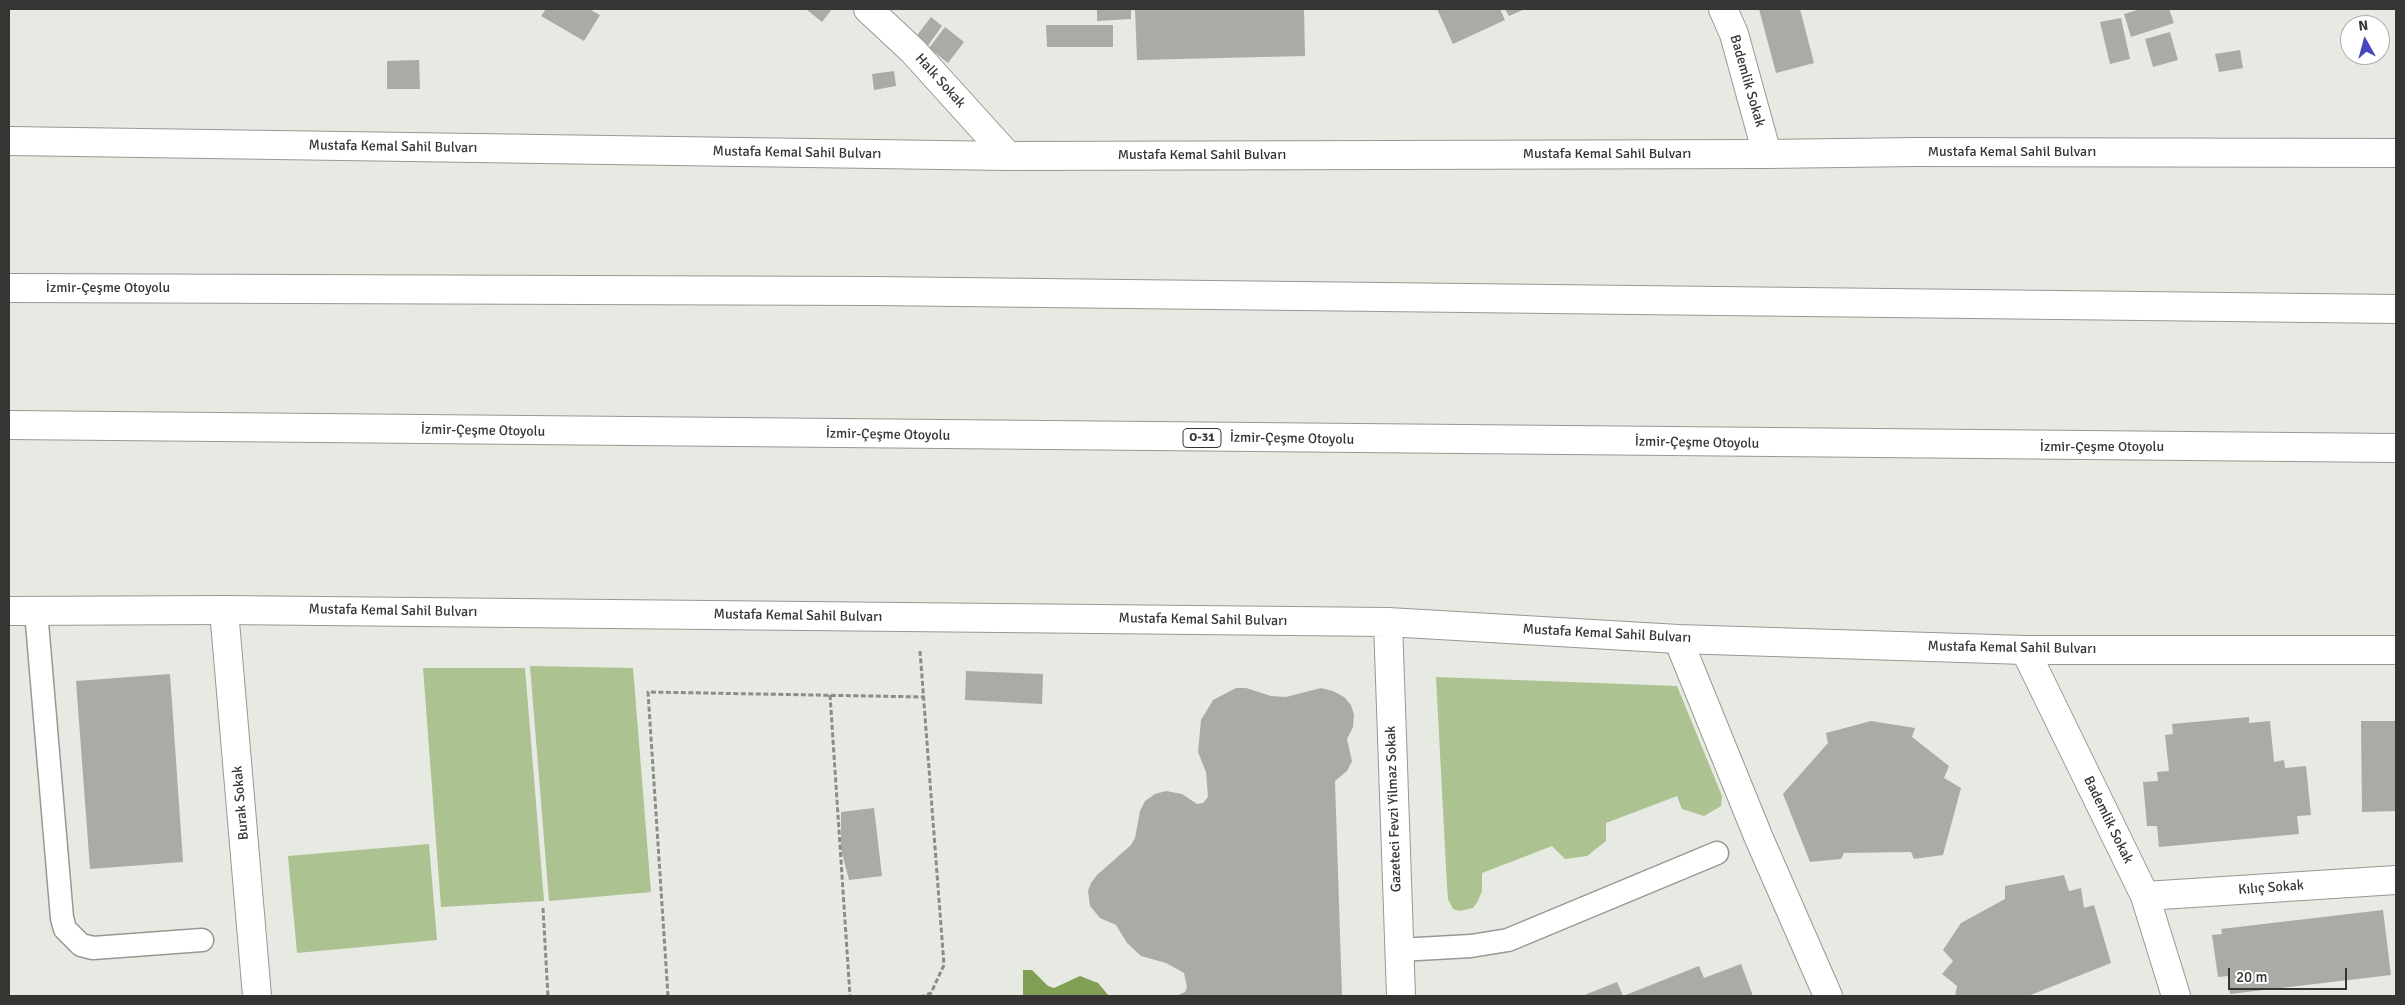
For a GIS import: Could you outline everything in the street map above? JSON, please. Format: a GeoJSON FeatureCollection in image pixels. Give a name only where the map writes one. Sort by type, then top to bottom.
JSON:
{"type":"FeatureCollection","features":[{"type":"Feature","properties":{"kind":"main road","name":"Halk Sokak"},"geometry":{"type":"LineString","coordinates":[[868,9],[913,51],[1008,156]]}},
{"type":"Feature","properties":{"kind":"main road","name":"Bademlik Sokak"},"geometry":{"type":"LineString","coordinates":[[1723,9],[1734,34],[1767,154]]}},
{"type":"Feature","properties":{"kind":"main road","name":"Mustafa Kemal Sahil Bulvarı"},"geometry":{"type":"LineString","coordinates":[[9,141],[1008,156],[1916,152],[2396,153]]}},
{"type":"Feature","properties":{"kind":"main road","name":"İzmir-Çeşme Otoyolu"},"geometry":{"type":"LineString","coordinates":[[9,288],[874,291],[2396,308]]}},
{"type":"Feature","properties":{"kind":"main road","name":"İzmir-Çeşme Otoyolu"},"geometry":{"type":"LineString","coordinates":[[9,425],[2396,448]]}},
{"type":"Feature","properties":{"kind":"main road","name":"Mustafa Kemal Sahil Bulvarı"},"geometry":{"type":"LineString","coordinates":[[9,611],[224,610],[1388,622],[1678,639],[2025,650],[2396,650]]}},
{"type":"Feature","properties":{"kind":"main road","name":"Burak Sokak"},"geometry":{"type":"LineString","coordinates":[[224,610],[257,996]]}},
{"type":"Feature","properties":{"kind":"main road","name":"Gazeteci Fevzi Yilmaz Sokak"},"geometry":{"type":"LineString","coordinates":[[1388,622],[1401,996]]}},
{"type":"Feature","properties":{"kind":"main road"},"geometry":{"type":"LineString","coordinates":[[1678,639],[1758,836],[1828,996]]}},
{"type":"Feature","properties":{"kind":"main road","name":"Bademlik Sokak"},"geometry":{"type":"LineString","coordinates":[[2025,650],[2145,896],[2176,996]]}},
{"type":"Feature","properties":{"kind":"main road","name":"Kılıç Sokak"},"geometry":{"type":"LineString","coordinates":[[2145,896],[2396,880]]}},
{"type":"Feature","properties":{"kind":"lane"},"geometry":{"type":"LineString","coordinates":[[36,611],[62,918],[65,928],[71,937],[81,945],[93,948],[202,940]]}},
{"type":"Feature","properties":{"kind":"lane"},"geometry":{"type":"LineString","coordinates":[[1399,950],[1471,946],[1508,940],[1717,853]]}},
{"type":"Feature","properties":{"kind":"path"},"geometry":{"type":"LineString","coordinates":[[917,617],[944,965],[931,993],[923,996]]}},
{"type":"Feature","properties":{"kind":"path"},"geometry":{"type":"LineString","coordinates":[[668,996],[648,692],[924,697]]}},
{"type":"Feature","properties":{"kind":"path"},"geometry":{"type":"LineString","coordinates":[[830,695],[850,996]]}},
{"type":"Feature","properties":{"kind":"path"},"geometry":{"type":"LineString","coordinates":[[543,908],[548,996]]}},
{"type":"Feature","properties":{"kind":"shaded area"},"geometry":{"type":"Polygon","coordinates":[[[530,666],[633,668],[651,892],[549,901],[530,666]]]}},
{"type":"Feature","properties":{"kind":"shaded area"},"geometry":{"type":"Polygon","coordinates":[[[423,668],[525,668],[544,901],[441,907],[423,668]]]}},
{"type":"Feature","properties":{"kind":"shaded area"},"geometry":{"type":"Polygon","coordinates":[[[1436,677],[1677,686],[1722,796],[1721,806],[1704,816],[1682,809],[1677,796],[1606,823],[1606,841],[1587,856],[1565,859],[1552,846],[1482,873],[1482,891],[1473,908],[1460,911],[1453,909],[1448,899],[1447,886],[1436,677]]]}},
{"type":"Feature","properties":{"kind":"shaded area"},"geometry":{"type":"Polygon","coordinates":[[[429,844],[437,940],[297,953],[288,856],[429,844]]]}},
{"type":"Feature","properties":{"kind":"shaded area"},"geometry":{"type":"Polygon","coordinates":[[[1023,970],[1032,970],[1048,986],[1054,988],[1080,976],[1098,983],[1109,996],[1023,996],[1023,970]]]}},
{"type":"Feature","properties":{"kind":"building"},"geometry":{"type":"Polygon","coordinates":[[[546,9],[589,9],[600,15],[584,41],[541,16],[546,9]]]}},
{"type":"Feature","properties":{"kind":"building"},"geometry":{"type":"Polygon","coordinates":[[[806,9],[832,9],[822,22],[806,9]]]}},
{"type":"Feature","properties":{"kind":"building"},"geometry":{"type":"Polygon","coordinates":[[[1097,9],[1131,9],[1131,19],[1097,21],[1097,9]]]}},
{"type":"Feature","properties":{"kind":"building"},"geometry":{"type":"Polygon","coordinates":[[[1135,9],[1304,9],[1305,56],[1137,60],[1135,9]]]}},
{"type":"Feature","properties":{"kind":"building"},"geometry":{"type":"Polygon","coordinates":[[[1437,9],[1500,9],[1505,20],[1453,44],[1437,9]]]}},
{"type":"Feature","properties":{"kind":"building"},"geometry":{"type":"Polygon","coordinates":[[[1505,9],[1525,9],[1509,16],[1505,9]]]}},
{"type":"Feature","properties":{"kind":"building"},"geometry":{"type":"Polygon","coordinates":[[[1759,9],[1800,9],[1814,63],[1776,73],[1759,9]]]}},
{"type":"Feature","properties":{"kind":"building"},"geometry":{"type":"Polygon","coordinates":[[[2141,9],[2169,9],[2174,23],[2131,37],[2124,14],[2141,9]]]}},
{"type":"Feature","properties":{"kind":"building"},"geometry":{"type":"Polygon","coordinates":[[[931,17],[942,26],[927,47],[915,38],[931,17]]]}},
{"type":"Feature","properties":{"kind":"building"},"geometry":{"type":"Polygon","coordinates":[[[2121,18],[2130,59],[2110,64],[2100,22],[2121,18]]]}},
{"type":"Feature","properties":{"kind":"building"},"geometry":{"type":"Polygon","coordinates":[[[1046,25],[1113,25],[1113,47],[1047,47],[1046,25]]]}},
{"type":"Feature","properties":{"kind":"building"},"geometry":{"type":"Polygon","coordinates":[[[945,27],[964,42],[948,63],[929,48],[945,27]]]}},
{"type":"Feature","properties":{"kind":"building"},"geometry":{"type":"Polygon","coordinates":[[[2170,32],[2178,60],[2153,67],[2145,39],[2170,32]]]}},
{"type":"Feature","properties":{"kind":"building"},"geometry":{"type":"Polygon","coordinates":[[[2240,50],[2243,68],[2219,72],[2215,54],[2240,50]]]}},
{"type":"Feature","properties":{"kind":"building"},"geometry":{"type":"Polygon","coordinates":[[[419,60],[420,89],[387,89],[387,61],[419,60]]]}},
{"type":"Feature","properties":{"kind":"building"},"geometry":{"type":"Polygon","coordinates":[[[894,71],[896,86],[874,90],[872,74],[894,71]]]}},
{"type":"Feature","properties":{"kind":"building"},"geometry":{"type":"Polygon","coordinates":[[[966,671],[1043,674],[1042,704],[965,700],[966,671]]]}},
{"type":"Feature","properties":{"kind":"building"},"geometry":{"type":"Polygon","coordinates":[[[170,674],[183,862],[90,869],[76,681],[170,674]]]}},
{"type":"Feature","properties":{"kind":"building"},"geometry":{"type":"Polygon","coordinates":[[[1236,688],[1246,688],[1271,696],[1286,697],[1321,688],[1333,691],[1344,697],[1351,705],[1354,715],[1353,727],[1347,739],[1352,761],[1347,771],[1335,781],[1342,996],[1176,996],[1185,992],[1187,987],[1184,973],[1166,963],[1141,956],[1127,943],[1116,925],[1100,918],[1090,906],[1088,891],[1091,883],[1097,875],[1131,845],[1135,838],[1140,811],[1145,801],[1155,794],[1166,791],[1182,794],[1197,804],[1203,803],[1208,797],[1206,772],[1198,752],[1201,720],[1213,700],[1236,688]]]}},
{"type":"Feature","properties":{"kind":"building"},"geometry":{"type":"Polygon","coordinates":[[[2249,717],[2249,723],[2270,721],[2274,762],[2284,760],[2285,768],[2306,766],[2311,815],[2297,816],[2299,834],[2159,847],[2157,826],[2147,826],[2143,782],[2158,781],[2157,772],[2169,771],[2165,735],[2173,734],[2172,724],[2249,717]]]}},
{"type":"Feature","properties":{"kind":"building"},"geometry":{"type":"Polygon","coordinates":[[[1871,721],[1915,728],[1912,737],[1949,766],[1944,778],[1961,788],[1943,855],[1914,859],[1911,852],[1844,853],[1841,859],[1810,862],[1783,794],[1828,743],[1826,733],[1871,721]]]}},
{"type":"Feature","properties":{"kind":"building"},"geometry":{"type":"Polygon","coordinates":[[[2361,721],[2396,721],[2396,811],[2362,812],[2361,721]]]}},
{"type":"Feature","properties":{"kind":"building"},"geometry":{"type":"Polygon","coordinates":[[[874,808],[882,876],[849,880],[841,849],[841,812],[874,808]]]}},
{"type":"Feature","properties":{"kind":"building"},"geometry":{"type":"Polygon","coordinates":[[[2064,875],[2069,891],[2081,888],[2084,908],[2094,905],[2111,963],[2028,996],[1955,996],[1957,986],[1942,974],[1953,961],[1943,950],[1961,923],[2005,899],[2005,886],[2064,875]]]}},
{"type":"Feature","properties":{"kind":"building"},"geometry":{"type":"Polygon","coordinates":[[[2383,910],[2391,975],[2230,994],[2228,976],[2218,977],[2212,935],[2222,934],[2221,929],[2383,910]]]}},
{"type":"Feature","properties":{"kind":"building"},"geometry":{"type":"Polygon","coordinates":[[[1741,964],[1753,996],[1623,996],[1699,966],[1704,978],[1741,964]]]}},
{"type":"Feature","properties":{"kind":"building"},"geometry":{"type":"Polygon","coordinates":[[[1617,982],[1623,996],[1582,996],[1617,982]]]}}]}
